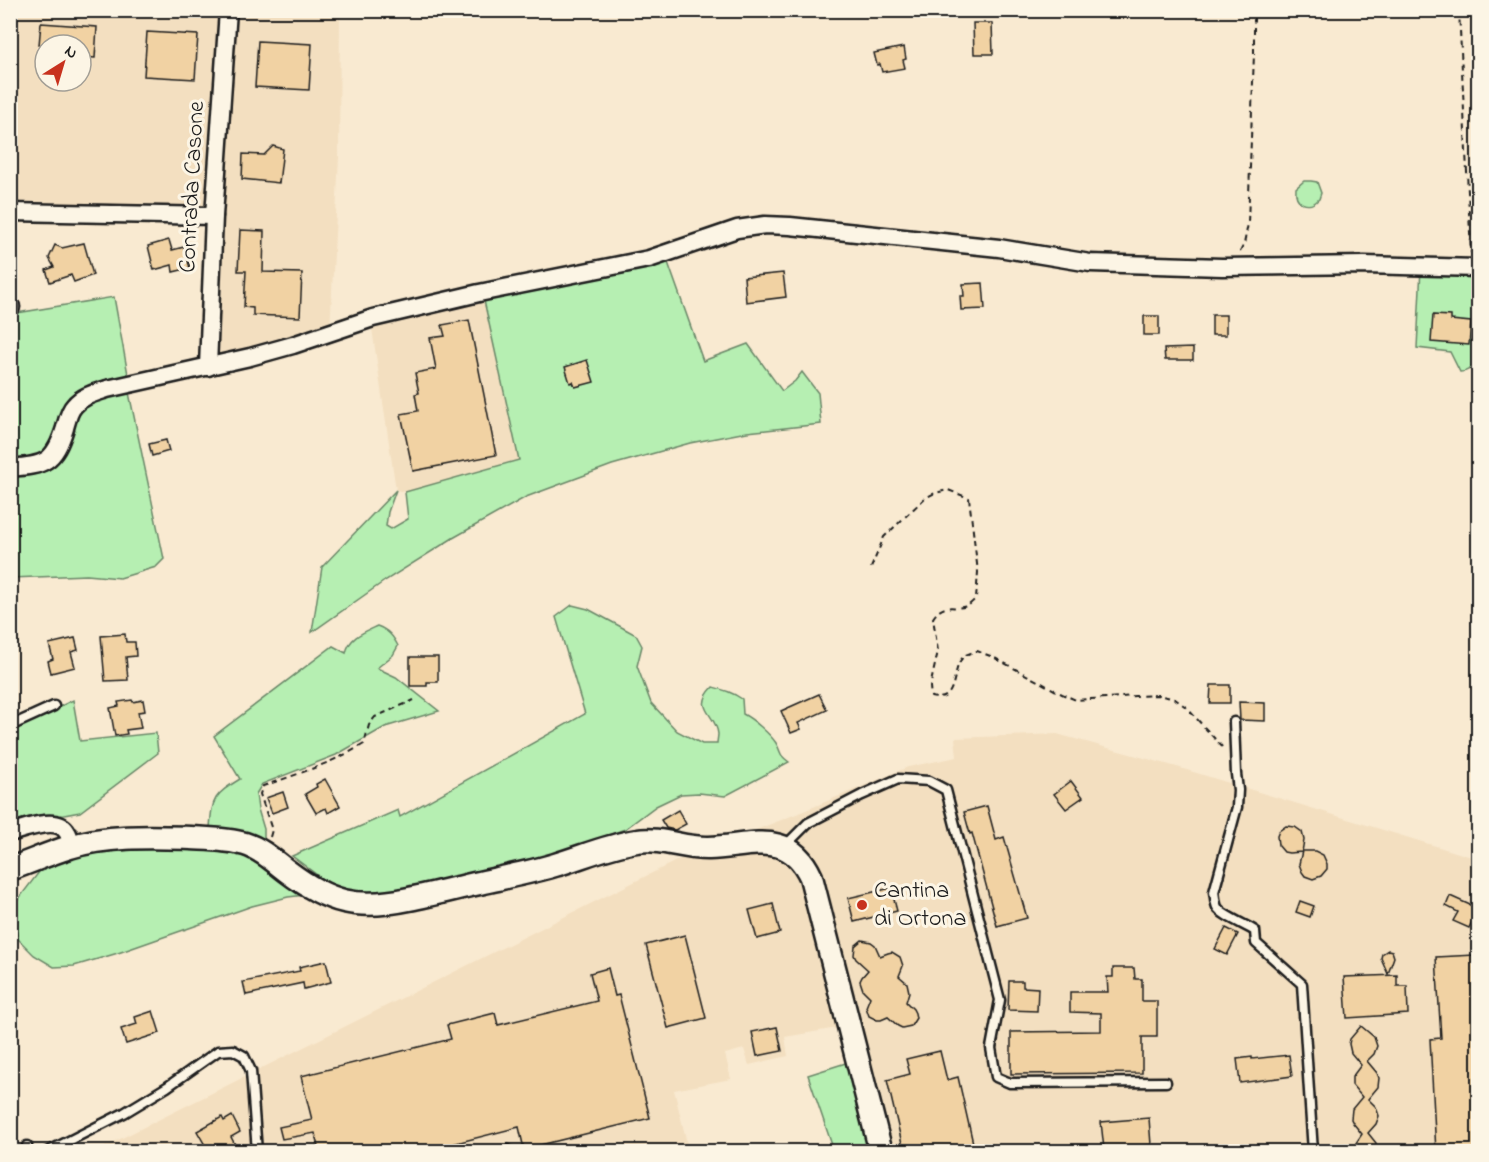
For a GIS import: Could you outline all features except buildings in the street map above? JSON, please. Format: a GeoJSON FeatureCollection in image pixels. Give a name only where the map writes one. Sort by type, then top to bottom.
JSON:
{"type":"FeatureCollection","features":[{"type":"Feature","properties":{"kind":"main road"},"geometry":{"type":"LineString","coordinates":[[10,869],[71,846],[108,839],[163,837],[226,841],[246,844],[265,854],[317,891],[342,901],[372,904],[407,899],[553,866],[637,841],[652,839],[703,849],[772,843],[784,847],[802,860],[810,877],[878,1146]]}},
{"type":"Feature","properties":{"kind":"street","name":"Contrada Casone"},"geometry":{"type":"LineString","coordinates":[[208,367],[214,216],[228,10]]}},
{"type":"Feature","properties":{"kind":"street"},"geometry":{"type":"LineString","coordinates":[[10,212],[214,216]]}},
{"type":"Feature","properties":{"kind":"street"},"geometry":{"type":"LineString","coordinates":[[10,468],[40,464],[51,457],[60,445],[73,406],[86,396],[107,389],[250,357],[373,318],[479,293],[649,259],[737,229],[765,225],[999,248],[1090,263],[1233,267],[1364,264],[1475,267]]}},
{"type":"Feature","properties":{"kind":"street"},"geometry":{"type":"LineString","coordinates":[[10,833],[52,823],[63,827],[68,832],[71,846]]}},
{"type":"Feature","properties":{"kind":"lane"},"geometry":{"type":"LineString","coordinates":[[10,726],[54,706]]}},
{"type":"Feature","properties":{"kind":"lane"},"geometry":{"type":"LineString","coordinates":[[1234,722],[1237,807],[1214,892],[1217,906],[1224,914],[1255,931],[1256,943],[1302,984],[1312,1152]]}},
{"type":"Feature","properties":{"kind":"lane"},"geometry":{"type":"LineString","coordinates":[[784,847],[808,823],[898,779],[928,781],[946,790],[1000,1000],[991,1048],[996,1077],[1010,1083],[1166,1082]]}},
{"type":"Feature","properties":{"kind":"lane"},"geometry":{"type":"LineString","coordinates":[[47,1152],[124,1113],[167,1087],[218,1051],[233,1050],[244,1056],[250,1071],[258,1152]]}},
{"type":"Feature","properties":{"kind":"path"},"geometry":{"type":"LineString","coordinates":[[1233,267],[1244,244],[1248,224],[1254,10]]}},
{"type":"Feature","properties":{"kind":"path"},"geometry":{"type":"LineString","coordinates":[[1459,10],[1475,267]]}},
{"type":"Feature","properties":{"kind":"path"},"geometry":{"type":"LineString","coordinates":[[871,568],[884,537],[925,498],[948,489],[969,498],[978,572],[976,599],[969,605],[948,607],[938,611],[933,618],[938,651],[930,687],[931,697],[944,699],[949,694],[964,657],[976,651],[993,657],[1076,700],[1146,695],[1175,699],[1186,707],[1236,760]]}},
{"type":"Feature","properties":{"kind":"path"},"geometry":{"type":"LineString","coordinates":[[265,854],[272,830],[260,794],[263,786],[348,754],[364,744],[369,725],[375,717],[414,700]]}},
{"type":"Feature","properties":{"kind":"shaded area"},"geometry":{"type":"Polygon","coordinates":[[[11,11],[340,11],[339,157],[330,330],[203,362],[208,206],[11,204],[11,11]]]}},
{"type":"Feature","properties":{"kind":"shaded area"},"geometry":{"type":"Polygon","coordinates":[[[483,296],[519,460],[405,492],[396,490],[371,322],[483,296]]]}},
{"type":"Feature","properties":{"kind":"shaded area"},"geometry":{"type":"Polygon","coordinates":[[[1057,734],[1177,767],[1478,859],[1478,1151],[892,1151],[860,1024],[785,1037],[788,1056],[749,1065],[744,1049],[725,1054],[731,1079],[674,1090],[689,1151],[94,1152],[674,862],[908,767],[957,757],[955,738],[1057,734]]]}},
{"type":"Feature","properties":{"kind":"green space"},"geometry":{"type":"Polygon","coordinates":[[[1304,181],[1317,182],[1321,193],[1319,199],[1307,205],[1297,198],[1296,194],[1296,188],[1304,181]]]}},
{"type":"Feature","properties":{"kind":"green space"},"geometry":{"type":"Polygon","coordinates":[[[665,254],[703,361],[748,344],[782,391],[802,372],[818,393],[821,424],[747,432],[690,443],[612,465],[526,497],[453,538],[386,580],[312,632],[322,567],[396,490],[388,512],[386,526],[391,529],[408,519],[405,492],[519,460],[483,296],[665,254]]]}},
{"type":"Feature","properties":{"kind":"green space"},"geometry":{"type":"Polygon","coordinates":[[[1421,268],[1478,271],[1478,362],[1468,370],[1460,372],[1450,352],[1417,348],[1421,268]]]}},
{"type":"Feature","properties":{"kind":"green space"},"geometry":{"type":"Polygon","coordinates":[[[114,297],[129,380],[80,398],[49,456],[11,465],[10,367],[13,367],[11,314],[114,297]]]}},
{"type":"Feature","properties":{"kind":"green space"},"geometry":{"type":"Polygon","coordinates":[[[128,388],[164,559],[156,567],[120,578],[87,575],[11,578],[11,475],[49,470],[83,406],[128,388]]]}},
{"type":"Feature","properties":{"kind":"green space"},"geometry":{"type":"Polygon","coordinates":[[[572,605],[588,609],[636,635],[642,646],[637,666],[651,703],[677,731],[702,744],[717,744],[718,734],[705,706],[705,701],[713,687],[717,688],[742,699],[743,714],[770,735],[789,762],[725,796],[699,793],[681,794],[656,806],[625,829],[525,865],[454,884],[358,897],[325,881],[292,856],[398,810],[400,817],[585,714],[556,617],[572,605]]]}},
{"type":"Feature","properties":{"kind":"green space"},"geometry":{"type":"Polygon","coordinates":[[[377,626],[390,634],[398,646],[393,655],[377,668],[396,677],[439,711],[385,727],[336,755],[262,784],[256,794],[264,839],[230,829],[210,828],[216,798],[240,779],[214,736],[333,646],[346,653],[354,639],[377,626]]]}},
{"type":"Feature","properties":{"kind":"green space"},"geometry":{"type":"Polygon","coordinates":[[[73,700],[80,741],[156,733],[158,753],[80,812],[11,828],[11,729],[73,700]]]}},
{"type":"Feature","properties":{"kind":"green space"},"geometry":{"type":"Polygon","coordinates":[[[145,849],[198,849],[253,857],[306,895],[252,906],[74,966],[54,967],[34,955],[18,939],[15,923],[17,901],[42,868],[60,860],[93,853],[145,849]]]}},
{"type":"Feature","properties":{"kind":"green space"},"geometry":{"type":"Polygon","coordinates":[[[852,1061],[872,1151],[834,1151],[808,1075],[852,1061]]]}},
{"type":"Feature","properties":{"kind":"place","name":"Cantina di Ortona"},"geometry":{"type":"Point","coordinates":[862,905]}}]}
